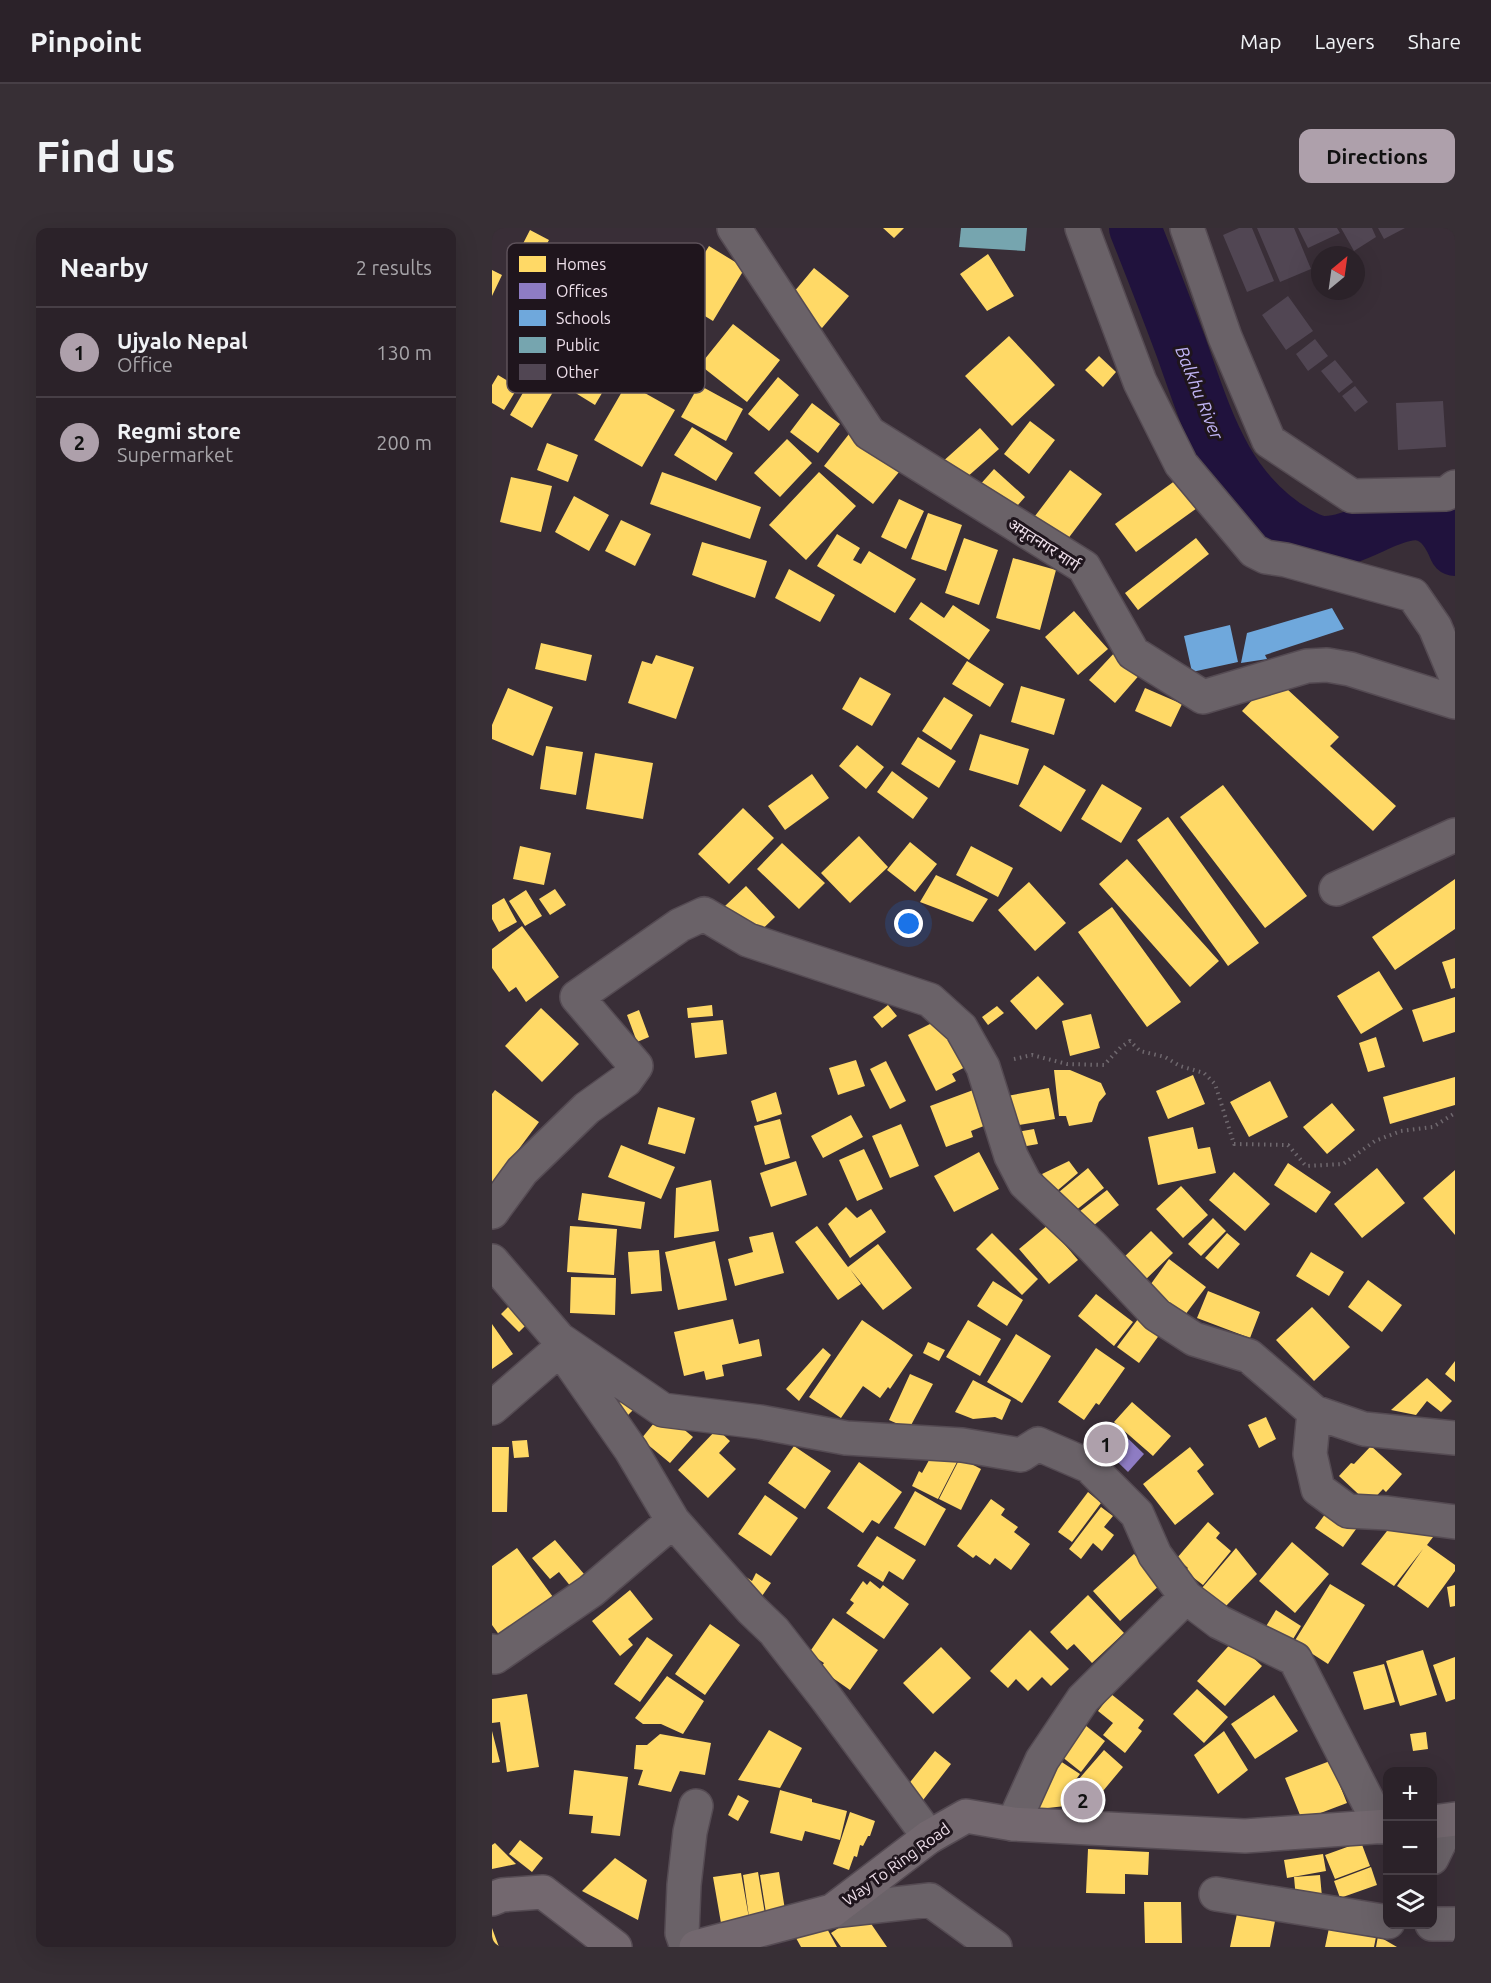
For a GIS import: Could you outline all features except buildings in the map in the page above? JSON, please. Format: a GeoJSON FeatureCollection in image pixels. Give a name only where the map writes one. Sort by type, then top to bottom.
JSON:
{"type":"FeatureCollection","features":[{"type":"Feature","properties":{"kind":"street","name":"अमृतनगर मार्ग"},"geometry":{"type":"LineString","coordinates":[[734,228],[869,433],[1084,567],[1133,653],[1203,697],[1307,666],[1327,665],[1350,669],[1455,702]]}},
{"type":"Feature","properties":{"kind":"street"},"geometry":{"type":"LineString","coordinates":[[1082,228],[1140,382],[1181,464],[1211,501],[1254,551],[1260,554],[1413,595],[1435,627],[1455,675]]}},
{"type":"Feature","properties":{"kind":"street"},"geometry":{"type":"LineString","coordinates":[[1187,228],[1237,366],[1269,441],[1352,496],[1446,494],[1455,487]]}},
{"type":"Feature","properties":{"kind":"street"},"geometry":{"type":"LineString","coordinates":[[1336,889],[1455,835]]}},
{"type":"Feature","properties":{"kind":"street"},"geometry":{"type":"LineString","coordinates":[[492,1212],[522,1171],[587,1108],[626,1080],[636,1066],[577,998],[680,925],[704,914],[748,940],[930,1000],[961,1028],[983,1067],[1011,1156],[1025,1183],[1092,1246],[1157,1315],[1194,1339],[1249,1356],[1314,1412],[1364,1429],[1455,1438]]}},
{"type":"Feature","properties":{"kind":"street"},"geometry":{"type":"LineString","coordinates":[[502,1273],[538,1317],[631,1450],[673,1521],[752,1610],[774,1631],[929,1837]]}},
{"type":"Feature","properties":{"kind":"street"},"geometry":{"type":"LineString","coordinates":[[502,1273],[559,1339],[663,1410],[760,1422],[846,1438],[962,1445],[1021,1455],[1038,1444],[1089,1466],[1137,1514],[1155,1555],[1186,1597],[1219,1622],[1295,1659],[1383,1824]]}},
{"type":"Feature","properties":{"kind":"street"},"geometry":{"type":"LineString","coordinates":[[492,1408],[561,1349]]}},
{"type":"Feature","properties":{"kind":"street"},"geometry":{"type":"LineString","coordinates":[[1314,1412],[1310,1454],[1318,1489],[1348,1511],[1387,1513],[1455,1522]]}},
{"type":"Feature","properties":{"kind":"street"},"geometry":{"type":"LineString","coordinates":[[492,1651],[495,1657],[591,1591],[673,1521]]}},
{"type":"Feature","properties":{"kind":"street"},"geometry":{"type":"LineString","coordinates":[[1013,1824],[1042,1761],[1083,1699],[1186,1597]]}},
{"type":"Feature","properties":{"kind":"street"},"geometry":{"type":"LineString","coordinates":[[687,1947],[682,1933],[684,1885],[690,1832],[696,1806]]}},
{"type":"Feature","properties":{"kind":"street","name":"Way To Ring Road"},"geometry":{"type":"LineString","coordinates":[[696,1947],[832,1911],[929,1837],[966,1816],[1013,1824],[1245,1836],[1383,1826]]}},
{"type":"Feature","properties":{"kind":"street"},"geometry":{"type":"LineString","coordinates":[[1437,1845],[1446,1821]]}},
{"type":"Feature","properties":{"kind":"street"},"geometry":{"type":"LineString","coordinates":[[492,1899],[502,1894],[543,1892],[615,1947]]}},
{"type":"Feature","properties":{"kind":"street"},"geometry":{"type":"LineString","coordinates":[[1216,1894],[1383,1921]]}},
{"type":"Feature","properties":{"kind":"street"},"geometry":{"type":"LineString","coordinates":[[832,1911],[930,1900],[995,1947]]}},
{"type":"Feature","properties":{"kind":"street"},"geometry":{"type":"LineString","coordinates":[[1437,1924],[1455,1924]]}},
{"type":"Feature","properties":{"kind":"path"},"geometry":{"type":"LineString","coordinates":[[983,1067],[1032,1054],[1067,1064],[1104,1065],[1130,1041],[1140,1051],[1166,1057],[1180,1066],[1204,1073],[1215,1084],[1234,1144],[1288,1145],[1306,1166],[1342,1164],[1375,1141],[1401,1131],[1433,1127],[1455,1113]]}},
{"type":"Feature","properties":{"kind":"waterway","name":"Balkhu River"},"geometry":{"type":"LineString","coordinates":[[1135,228],[1210,427],[1236,474],[1253,496],[1273,515],[1297,532],[1322,542],[1340,540],[1395,518],[1412,514],[1428,517],[1442,528],[1455,550]]}},
{"type":"Feature","properties":{"kind":"place","name":"Ujyalo Nepal"},"geometry":{"type":"Point","coordinates":[1106,1444]}},
{"type":"Feature","properties":{"kind":"place","name":"Regmi store"},"geometry":{"type":"Point","coordinates":[1083,1800]}}]}
